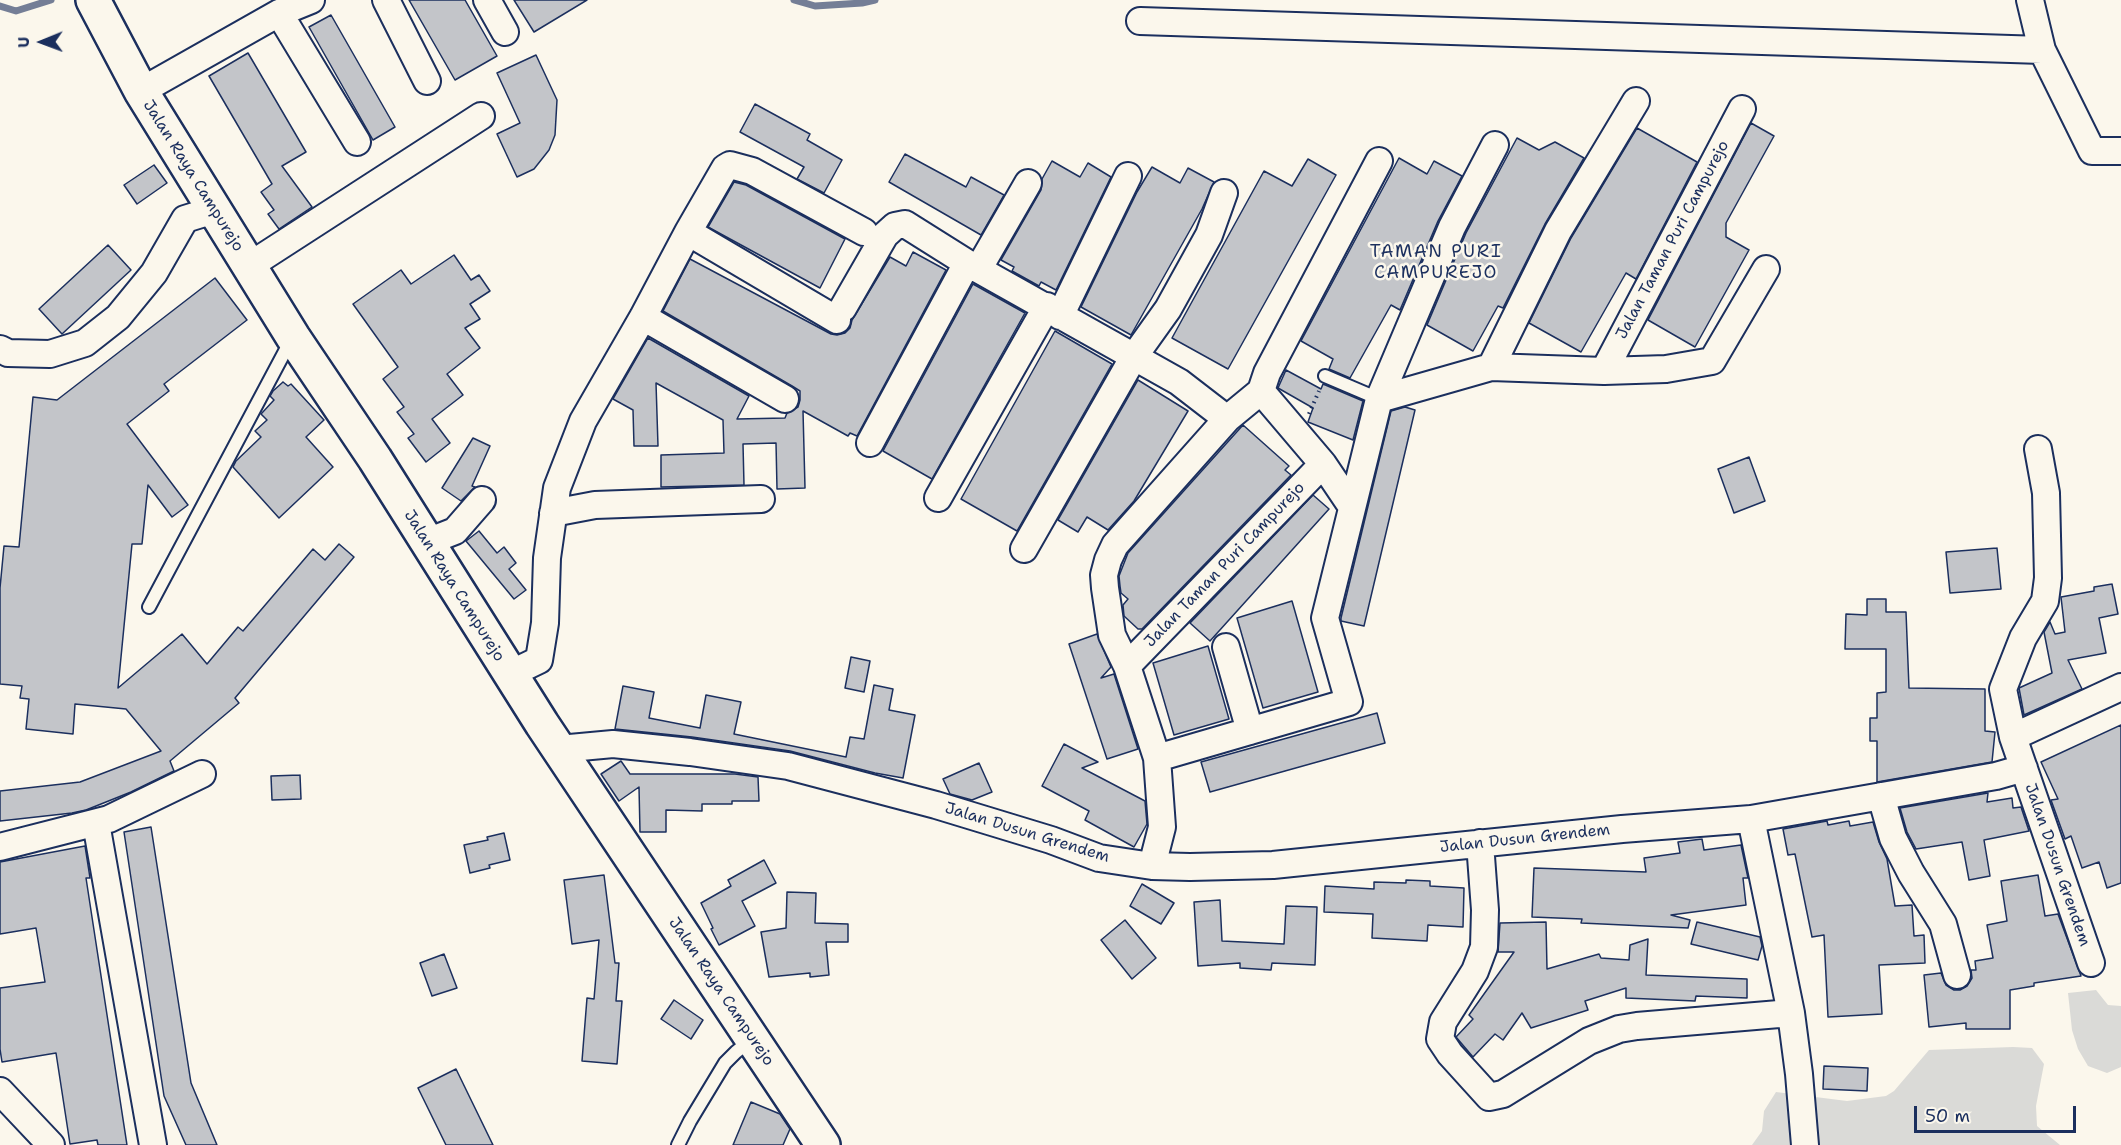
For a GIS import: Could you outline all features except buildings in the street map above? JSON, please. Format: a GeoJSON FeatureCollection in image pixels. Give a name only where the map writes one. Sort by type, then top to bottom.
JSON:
{"type":"FeatureCollection","features":[{"type":"Feature","properties":{"kind":"main road","name":"Jalan Raya Campurejo"},"geometry":{"type":"LineString","coordinates":[[97,8],[141,91],[293,337],[375,459],[559,749],[823,1145]]}},
{"type":"Feature","properties":{"kind":"street"},"geometry":{"type":"LineString","coordinates":[[141,91],[279,13],[311,0]]}},
{"type":"Feature","properties":{"kind":"street"},"geometry":{"type":"LineString","coordinates":[[386,0],[427,81]]}},
{"type":"Feature","properties":{"kind":"street"},"geometry":{"type":"LineString","coordinates":[[486,0],[505,32]]}},
{"type":"Feature","properties":{"kind":"street"},"geometry":{"type":"LineString","coordinates":[[2030,0],[2042,50],[2092,151],[2121,151]]}},
{"type":"Feature","properties":{"kind":"street"},"geometry":{"type":"LineString","coordinates":[[279,13],[357,142]]}},
{"type":"Feature","properties":{"kind":"street"},"geometry":{"type":"LineString","coordinates":[[1140,21],[2042,50]]}},
{"type":"Feature","properties":{"kind":"street"},"geometry":{"type":"LineString","coordinates":[[1491,367],[1558,231],[1636,101]]}},
{"type":"Feature","properties":{"kind":"street","name":"Jalan Taman Puri Campurejo"},"geometry":{"type":"LineString","coordinates":[[1604,371],[1742,108]]}},
{"type":"Feature","properties":{"kind":"street"},"geometry":{"type":"LineString","coordinates":[[249,266],[481,116]]}},
{"type":"Feature","properties":{"kind":"street"},"geometry":{"type":"LineString","coordinates":[[1157,758],[1349,702],[1325,618],[1378,399],[1452,227],[1495,145]]}},
{"type":"Feature","properties":{"kind":"street","name":"Jalan Taman Puri Campurejo"},"geometry":{"type":"LineString","coordinates":[[1152,866],[1162,827],[1157,758],[1127,666],[1112,635],[1104,575],[1108,560],[1115,545],[1227,419],[1261,391],[1267,373],[1379,161]]}},
{"type":"Feature","properties":{"kind":"street"},"geometry":{"type":"LineString","coordinates":[[510,674],[539,660],[545,623],[547,558],[557,488],[583,421],[726,168],[730,165],[752,171],[864,232]]}},
{"type":"Feature","properties":{"kind":"street"},"geometry":{"type":"LineString","coordinates":[[938,498],[1053,311],[1128,176]]}},
{"type":"Feature","properties":{"kind":"street"},"geometry":{"type":"LineString","coordinates":[[870,442],[973,265],[1028,183]]}},
{"type":"Feature","properties":{"kind":"street"},"geometry":{"type":"LineString","coordinates":[[1024,549],[1133,358],[1168,309],[1209,235],[1224,193]]}},
{"type":"Feature","properties":{"kind":"street"},"geometry":{"type":"LineString","coordinates":[[0,349],[8,353],[50,354],[84,343],[118,317],[154,273],[184,219],[214,210]]}},
{"type":"Feature","properties":{"kind":"street"},"geometry":{"type":"LineString","coordinates":[[688,232],[840,314],[885,235],[895,226],[905,224],[1133,358],[1179,382],[1227,419]]}},
{"type":"Feature","properties":{"kind":"street"},"geometry":{"type":"LineString","coordinates":[[1378,399],[1491,367],[1604,371],[1666,369],[1712,361],[1766,269]]}},
{"type":"Feature","properties":{"kind":"street"},"geometry":{"type":"LineString","coordinates":[[643,317],[785,399]]}},
{"type":"Feature","properties":{"kind":"street"},"geometry":{"type":"LineString","coordinates":[[1261,391],[1323,464],[1353,507]]}},
{"type":"Feature","properties":{"kind":"street","name":"Jalan Dusun Grendem"},"geometry":{"type":"LineString","coordinates":[[2038,449],[2046,493],[2048,578],[2045,601],[2023,638],[2003,689],[2013,737],[2091,963]]}},
{"type":"Feature","properties":{"kind":"street","name":"Jalan Taman Puri Campurejo"},"geometry":{"type":"LineString","coordinates":[[1127,666],[1323,464]]}},
{"type":"Feature","properties":{"kind":"street"},"geometry":{"type":"LineString","coordinates":[[553,513],[596,505],[761,499]]}},
{"type":"Feature","properties":{"kind":"street"},"geometry":{"type":"LineString","coordinates":[[427,542],[455,531],[482,500]]}},
{"type":"Feature","properties":{"kind":"street"},"geometry":{"type":"LineString","coordinates":[[1226,647],[1250,731]]}},
{"type":"Feature","properties":{"kind":"street"},"geometry":{"type":"LineString","coordinates":[[2013,737],[2121,687]]}},
{"type":"Feature","properties":{"kind":"street","name":"Jalan Dusun Grendem"},"geometry":{"type":"LineString","coordinates":[[559,749],[613,744],[788,766],[936,805],[1051,840],[1099,858],[1152,866],[1190,867],[1273,865],[1622,829],[1751,819],[1996,776],[2024,768]]}},
{"type":"Feature","properties":{"kind":"street"},"geometry":{"type":"LineString","coordinates":[[0,847],[109,819],[202,774]]}},
{"type":"Feature","properties":{"kind":"street"},"geometry":{"type":"LineString","coordinates":[[1881,796],[1893,838],[1911,873],[1943,924],[1957,975]]}},
{"type":"Feature","properties":{"kind":"street"},"geometry":{"type":"LineString","coordinates":[[1751,819],[1791,1013],[1805,1145]]}},
{"type":"Feature","properties":{"kind":"street"},"geometry":{"type":"LineString","coordinates":[[96,823],[153,1145]]}},
{"type":"Feature","properties":{"kind":"street"},"geometry":{"type":"LineString","coordinates":[[1480,843],[1485,910],[1484,947],[1475,971],[1443,1022],[1440,1039],[1449,1054],[1489,1097],[1503,1094],[1589,1041],[1619,1029],[1791,1013]]}},
{"type":"Feature","properties":{"kind":"street"},"geometry":{"type":"LineString","coordinates":[[0,1091],[51,1145]]}},
{"type":"Feature","properties":{"kind":"lane"},"geometry":{"type":"LineString","coordinates":[[149,607],[293,337]]}},
{"type":"Feature","properties":{"kind":"lane"},"geometry":{"type":"LineString","coordinates":[[1325,375],[1378,399]]}},
{"type":"Feature","properties":{"kind":"lane"},"geometry":{"type":"LineString","coordinates":[[678,1145],[725,1063],[752,1039]]}},
{"type":"Feature","properties":{"kind":"path"},"geometry":{"type":"LineString","coordinates":[[1300,437],[1325,375]]}},
{"type":"Feature","properties":{"kind":"shaded area"},"geometry":{"type":"Polygon","coordinates":[[[2096,990],[2108,1005],[2121,1006],[2121,1067],[2107,1073],[2088,1066],[2078,1049],[2072,1030],[2068,993],[2096,990]]]}},
{"type":"Feature","properties":{"kind":"shaded area"},"geometry":{"type":"Polygon","coordinates":[[[2032,1048],[2044,1064],[2036,1106],[2037,1126],[2060,1145],[1752,1145],[1762,1131],[1764,1111],[1776,1092],[1847,1101],[1886,1096],[1894,1091],[1929,1050],[2032,1048]]]}},
{"type":"Feature","properties":{"kind":"waterway"},"geometry":{"type":"LineString","coordinates":[[0,6],[16,11],[51,0]]}},
{"type":"Feature","properties":{"kind":"waterway"},"geometry":{"type":"LineString","coordinates":[[794,0],[815,6],[875,0]]}},
{"type":"Feature","properties":{"kind":"district","name":"TAMAN PURI CAMPUREJO"},"geometry":{"type":"Point","coordinates":[1436,262]}}]}
